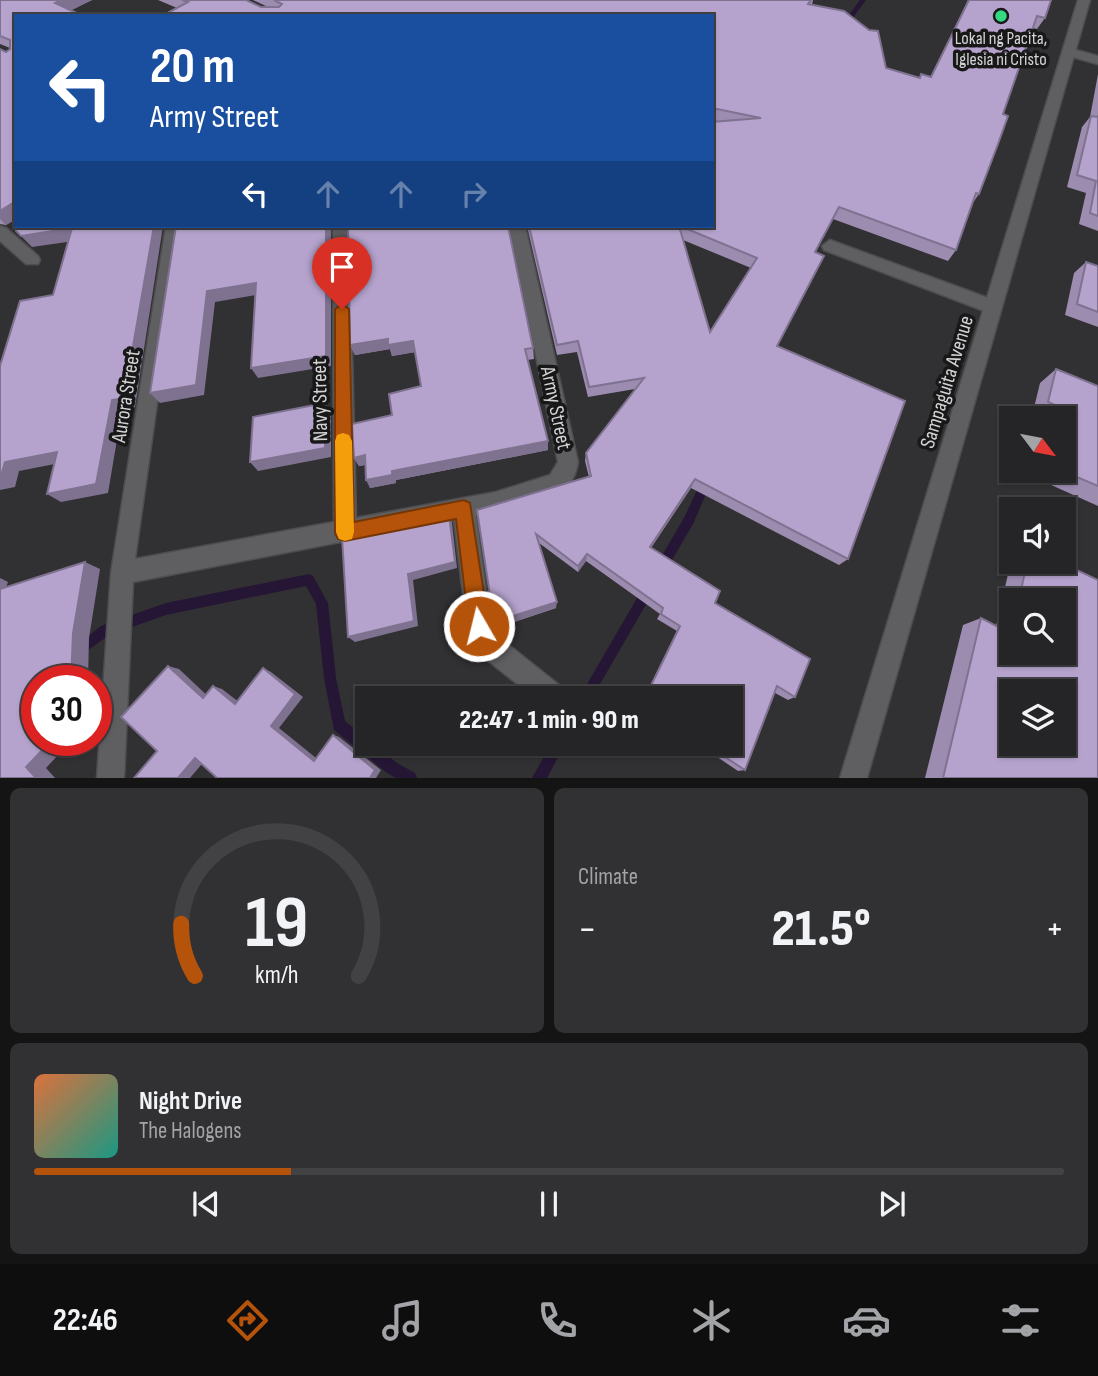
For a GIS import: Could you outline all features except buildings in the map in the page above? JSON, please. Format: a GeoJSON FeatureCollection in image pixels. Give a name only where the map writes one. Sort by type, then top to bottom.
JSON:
{"type":"FeatureCollection","features":[{"type":"Feature","properties":{"kind":"street","name":"Sampaguita Avenue"},"geometry":{"type":"LineString","coordinates":[[853,778],[1084,0]]}},
{"type":"Feature","properties":{"kind":"street"},"geometry":{"type":"LineString","coordinates":[[1069,52],[1098,60]]}},
{"type":"Feature","properties":{"kind":"street","name":"Aurora Street"},"geometry":{"type":"LineString","coordinates":[[110,778],[122,572],[174,228]]}},
{"type":"Feature","properties":{"kind":"street","name":"Navy Street"},"geometry":{"type":"LineString","coordinates":[[341,228],[345,533]]}},
{"type":"Feature","properties":{"kind":"street","name":"Army Street"},"geometry":{"type":"LineString","coordinates":[[122,572],[464,509],[546,488],[557,482],[566,472],[568,462],[517,228]]}},
{"type":"Feature","properties":{"kind":"street"},"geometry":{"type":"LineString","coordinates":[[0,232],[32,260]]}},
{"type":"Feature","properties":{"kind":"street"},"geometry":{"type":"LineString","coordinates":[[830,246],[993,307]]}},
{"type":"Feature","properties":{"kind":"street"},"geometry":{"type":"LineString","coordinates":[[464,509],[479,626],[486,643],[540,686]]}},
{"type":"Feature","properties":{"kind":"waterway"},"geometry":{"type":"LineString","coordinates":[[844,26],[863,0]]}},
{"type":"Feature","properties":{"kind":"waterway"},"geometry":{"type":"LineString","coordinates":[[661,568],[689,520],[706,482]]}},
{"type":"Feature","properties":{"kind":"waterway"},"geometry":{"type":"LineString","coordinates":[[80,650],[105,630],[166,609],[309,580],[322,603],[330,678],[339,725],[392,768],[410,778]]}},
{"type":"Feature","properties":{"kind":"waterway"},"geometry":{"type":"LineString","coordinates":[[592,686],[648,590]]}},
{"type":"Feature","properties":{"kind":"waterway"},"geometry":{"type":"LineString","coordinates":[[539,778],[551,756]]}},
{"type":"Feature","properties":{"kind":"slow traffic"},"geometry":{"type":"LineString","coordinates":[[343,441],[345,532]]}},
{"type":"Feature","properties":{"kind":"place","name":"Lokal ng Pacita, Iglesia ni Cristo"},"geometry":{"type":"Point","coordinates":[1001,16]}},
{"type":"Feature","properties":{"kind":"route"},"geometry":{"type":"LineString","coordinates":[[342,309],[345,533],[464,509],[479,626]]}}]}
